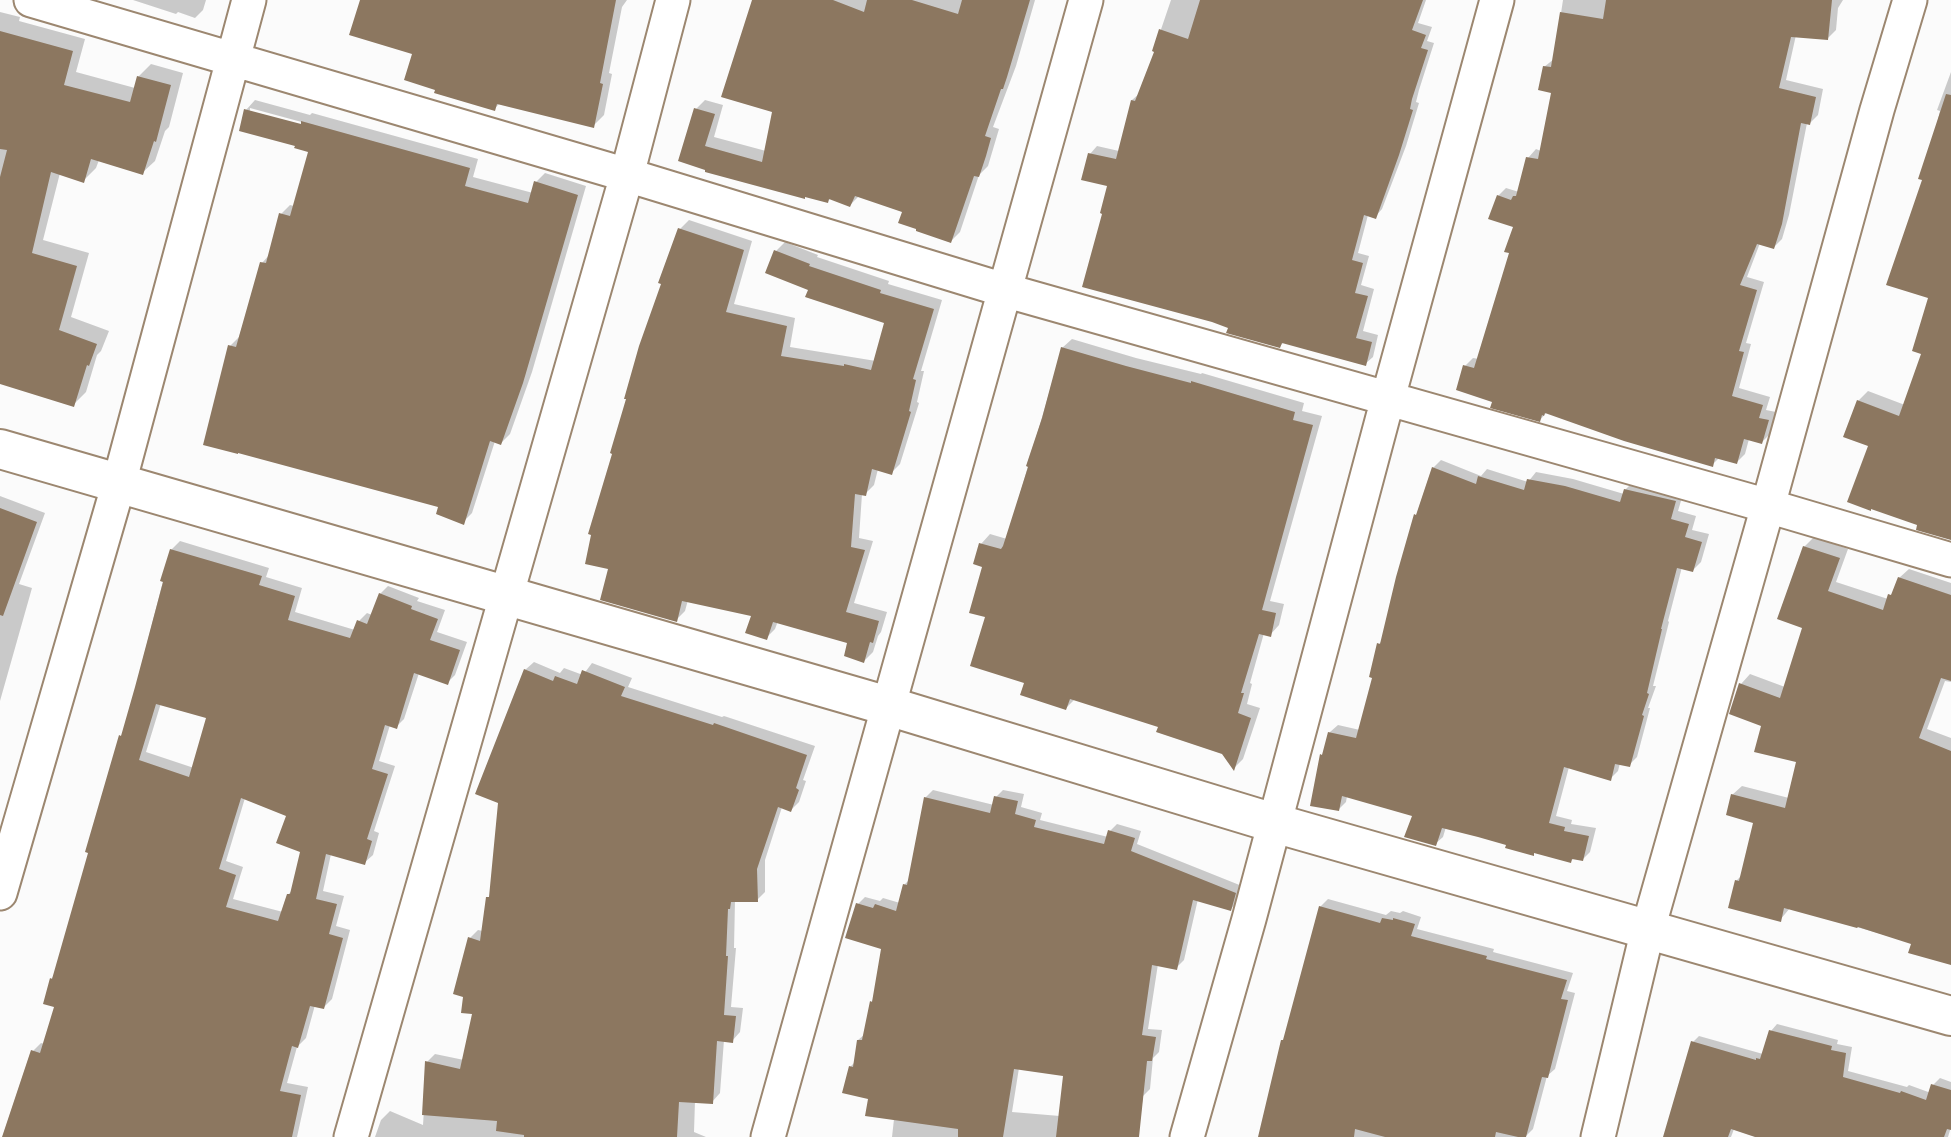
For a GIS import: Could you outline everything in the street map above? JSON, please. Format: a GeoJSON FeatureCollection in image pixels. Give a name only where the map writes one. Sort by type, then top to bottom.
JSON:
{"type":"FeatureCollection","features":[{"type":"Feature","properties":{"kind":"main road"},"geometry":{"type":"LineString","coordinates":[[0,449],[507,594],[1275,823],[1951,1016]]}},
{"type":"Feature","properties":{"kind":"street"},"geometry":{"type":"LineString","coordinates":[[31,0],[1004,290],[1951,560]]}},
{"type":"Feature","properties":{"kind":"street"},"geometry":{"type":"LineString","coordinates":[[0,892],[119,483],[248,0]]}},
{"type":"Feature","properties":{"kind":"street"},"geometry":{"type":"LineString","coordinates":[[351,1137],[627,176],[673,0]]}},
{"type":"Feature","properties":{"kind":"street"},"geometry":{"type":"LineString","coordinates":[[768,1137],[1086,0]]}},
{"type":"Feature","properties":{"kind":"street"},"geometry":{"type":"LineString","coordinates":[[1187,1137],[1275,823],[1497,0]]}},
{"type":"Feature","properties":{"kind":"street"},"geometry":{"type":"LineString","coordinates":[[1598,1137],[1648,929],[1910,0]]}},
{"type":"Feature","properties":{"kind":"building"},"geometry":{"type":"Polygon","coordinates":[[[360,0],[616,0],[594,128],[497,104],[495,111],[434,93],[435,90],[404,80],[412,54],[349,35],[360,0]]]}},
{"type":"Feature","properties":{"kind":"building"},"geometry":{"type":"Polygon","coordinates":[[[752,0],[833,0],[864,12],[867,0],[912,0],[958,14],[962,0],[1030,0],[1007,77],[985,136],[991,138],[986,156],[979,177],[974,176],[951,243],[898,223],[902,212],[855,196],[850,207],[829,199],[828,203],[805,199],[705,172],[678,161],[694,108],[715,114],[705,146],[762,162],[772,112],[721,97],[752,0]]]}},
{"type":"Feature","properties":{"kind":"building"},"geometry":{"type":"Polygon","coordinates":[[[1200,0],[1423,0],[1412,30],[1426,35],[1421,48],[1428,50],[1412,99],[1410,109],[1413,110],[1376,219],[1364,215],[1352,260],[1363,263],[1355,293],[1368,296],[1356,338],[1372,342],[1366,366],[1282,343],[1280,348],[1226,333],[1228,328],[1212,322],[1082,287],[1107,186],[1081,180],[1088,153],[1116,159],[1131,100],[1135,101],[1154,52],[1152,51],[1159,29],[1188,39],[1200,0]]]}},
{"type":"Feature","properties":{"kind":"building"},"geometry":{"type":"Polygon","coordinates":[[[1606,0],[1832,0],[1828,40],[1791,37],[1779,88],[1816,97],[1810,125],[1801,123],[1782,224],[1774,249],[1757,244],[1740,285],[1757,290],[1739,351],[1744,352],[1732,396],[1763,405],[1759,418],[1769,420],[1762,444],[1744,439],[1737,464],[1715,458],[1713,467],[1624,441],[1545,413],[1540,422],[1490,408],[1492,402],[1456,390],[1463,365],[1474,368],[1509,253],[1504,252],[1513,227],[1488,219],[1497,195],[1511,200],[1516,196],[1526,157],[1538,159],[1551,93],[1538,90],[1543,66],[1551,67],[1560,12],[1603,19],[1606,0]]]}},
{"type":"Feature","properties":{"kind":"building"},"geometry":{"type":"Polygon","coordinates":[[[0,31],[73,51],[64,85],[130,102],[137,76],[171,85],[156,142],[154,141],[143,175],[91,159],[84,183],[51,172],[32,253],[77,266],[59,330],[97,344],[89,366],[87,365],[74,407],[0,384],[0,177],[7,150],[0,149],[0,31]]]}},
{"type":"Feature","properties":{"kind":"building"},"geometry":{"type":"Polygon","coordinates":[[[1946,94],[1951,95],[1951,540],[1916,530],[1917,525],[1847,502],[1868,446],[1843,437],[1857,400],[1899,416],[1921,354],[1912,351],[1928,298],[1886,285],[1922,180],[1918,179],[1946,94]]]}},
{"type":"Feature","properties":{"kind":"building"},"geometry":{"type":"Polygon","coordinates":[[[244,109],[301,124],[301,121],[470,168],[465,186],[528,203],[534,181],[578,195],[523,383],[501,445],[490,441],[464,525],[436,514],[438,507],[203,445],[228,345],[236,347],[260,262],[266,263],[279,213],[290,216],[308,152],[239,131],[244,109]]]}},
{"type":"Feature","properties":{"kind":"building"},"geometry":{"type":"Polygon","coordinates":[[[678,228],[744,250],[726,312],[787,326],[781,356],[871,370],[884,323],[805,297],[808,290],[765,273],[774,250],[810,264],[809,266],[881,290],[880,293],[934,309],[913,379],[916,380],[909,411],[911,412],[892,475],[872,469],[866,496],[855,494],[851,547],[865,550],[846,612],[879,621],[864,663],[844,656],[847,643],[773,622],[767,640],[745,633],[751,616],[682,601],[677,622],[600,600],[608,569],[585,564],[591,535],[588,534],[612,454],[610,453],[639,346],[678,228]]]}},
{"type":"Feature","properties":{"kind":"building"},"geometry":{"type":"Polygon","coordinates":[[[1061,347],[1295,412],[1293,420],[1313,425],[1262,610],[1276,613],[1271,637],[1259,634],[1241,693],[1244,693],[1238,713],[1251,718],[1234,771],[1222,754],[1156,732],[1158,727],[1070,699],[1066,710],[1020,695],[1024,683],[970,666],[985,617],[969,613],[982,567],[973,564],[979,543],[1001,549],[1003,546],[1061,347]]]}},
{"type":"Feature","properties":{"kind":"building"},"geometry":{"type":"Polygon","coordinates":[[[1432,467],[1476,484],[1478,476],[1524,490],[1527,479],[1565,486],[1620,502],[1624,489],[1676,501],[1671,519],[1689,524],[1685,537],[1702,542],[1693,572],[1677,568],[1630,767],[1615,764],[1611,781],[1564,767],[1549,823],[1565,827],[1564,831],[1589,836],[1583,861],[1572,859],[1571,863],[1534,853],[1534,856],[1505,848],[1506,845],[1442,828],[1436,846],[1404,837],[1412,816],[1342,796],[1339,811],[1310,806],[1320,754],[1322,755],[1328,732],[1356,738],[1372,678],[1369,677],[1377,643],[1380,644],[1414,514],[1416,515],[1432,467]]]}},
{"type":"Feature","properties":{"kind":"building"},"geometry":{"type":"Polygon","coordinates":[[[0,508],[37,522],[3,616],[0,615],[0,508]]]}},
{"type":"Feature","properties":{"kind":"building"},"geometry":{"type":"Polygon","coordinates":[[[1803,546],[1840,558],[1828,591],[1883,610],[1898,577],[1951,595],[1951,681],[1941,678],[1919,738],[1951,751],[1951,965],[1908,953],[1911,944],[1784,908],[1781,922],[1728,908],[1735,880],[1739,881],[1753,823],[1726,815],[1731,794],[1785,808],[1796,762],[1754,752],[1761,726],[1729,714],[1739,683],[1780,698],[1802,628],[1777,619],[1803,546]]]}},
{"type":"Feature","properties":{"kind":"building"},"geometry":{"type":"Polygon","coordinates":[[[170,549],[262,576],[259,585],[295,596],[288,620],[350,638],[357,620],[367,624],[379,593],[438,619],[430,640],[460,650],[448,685],[414,673],[397,729],[385,725],[372,769],[388,774],[367,839],[372,841],[365,865],[326,854],[316,899],[337,904],[329,934],[343,938],[324,1009],[310,1006],[298,1048],[292,1046],[280,1091],[301,1095],[292,1137],[2,1137],[31,1050],[40,1053],[54,1007],[43,1004],[135,687],[163,582],[160,581],[170,549]],[[156,704],[139,760],[189,777],[206,718],[156,704]],[[241,798],[219,869],[236,875],[226,907],[278,921],[287,894],[290,894],[300,852],[276,843],[286,816],[241,798]]]}},
{"type":"Feature","properties":{"kind":"building"},"geometry":{"type":"Polygon","coordinates":[[[524,669],[553,681],[555,676],[577,684],[582,670],[625,687],[621,696],[713,725],[714,723],[807,755],[791,812],[778,807],[757,869],[758,902],[731,902],[728,909],[724,1015],[736,1016],[733,1043],[717,1041],[713,1104],[679,1102],[677,1137],[524,1137],[496,1131],[497,1121],[422,1115],[425,1061],[460,1069],[472,1014],[461,1013],[463,997],[453,994],[468,937],[480,941],[486,897],[489,897],[498,803],[475,794],[524,669]]]}},
{"type":"Feature","properties":{"kind":"building"},"geometry":{"type":"Polygon","coordinates":[[[994,796],[1018,801],[1015,814],[1036,820],[1034,827],[1104,844],[1108,830],[1135,838],[1131,851],[1236,893],[1231,911],[1193,900],[1177,970],[1152,965],[1142,1035],[1156,1037],[1152,1061],[1147,1061],[1139,1137],[1056,1137],[1063,1076],[1014,1069],[1003,1137],[958,1137],[958,1129],[865,1116],[868,1099],[842,1093],[849,1066],[853,1067],[857,1040],[862,1040],[881,949],[845,938],[856,903],[873,908],[875,904],[896,911],[903,884],[907,885],[924,797],[990,813],[994,796]]]}},
{"type":"Feature","properties":{"kind":"building"},"geometry":{"type":"Polygon","coordinates":[[[1319,906],[1380,923],[1382,918],[1393,918],[1415,924],[1411,936],[1567,980],[1561,999],[1568,1000],[1548,1078],[1542,1077],[1526,1137],[1496,1132],[1495,1137],[1385,1137],[1355,1129],[1354,1137],[1258,1137],[1281,1040],[1319,906]]]}},
{"type":"Feature","properties":{"kind":"building"},"geometry":{"type":"Polygon","coordinates":[[[1769,1030],[1832,1046],[1831,1050],[1846,1053],[1843,1077],[1926,1100],[1931,1084],[1951,1090],[1951,1130],[1947,1129],[1944,1137],[1755,1137],[1731,1129],[1728,1137],[1663,1137],[1691,1041],[1756,1060],[1760,1059],[1769,1030]]]}}]}
